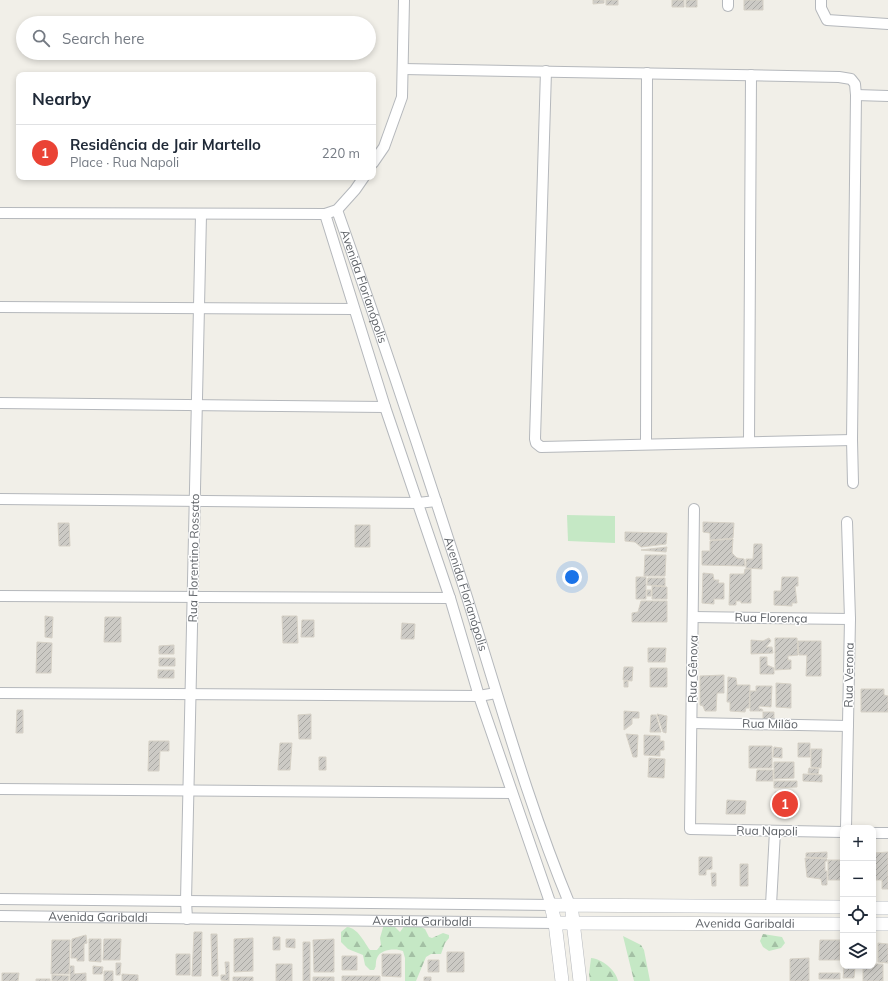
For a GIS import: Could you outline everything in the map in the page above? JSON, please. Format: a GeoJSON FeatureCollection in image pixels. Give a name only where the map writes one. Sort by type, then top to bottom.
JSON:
{"type":"FeatureCollection","features":[{"type":"Feature","properties":{"kind":"street"},"geometry":{"type":"LineString","coordinates":[[376,159],[384,147],[402,97],[404,0]]}},
{"type":"Feature","properties":{"kind":"street"},"geometry":{"type":"LineString","coordinates":[[821,4],[824,17],[832,22],[888,24]]}},
{"type":"Feature","properties":{"kind":"street"},"geometry":{"type":"LineString","coordinates":[[403,69],[751,75],[839,77],[851,79],[855,84],[856,95],[852,440],[853,483]]}},
{"type":"Feature","properties":{"kind":"street"},"geometry":{"type":"LineString","coordinates":[[546,71],[534,439],[536,443],[541,447],[646,443],[852,440]]}},
{"type":"Feature","properties":{"kind":"street"},"geometry":{"type":"LineString","coordinates":[[646,443],[647,73]]}},
{"type":"Feature","properties":{"kind":"street"},"geometry":{"type":"LineString","coordinates":[[749,442],[751,75]]}},
{"type":"Feature","properties":{"kind":"street"},"geometry":{"type":"LineString","coordinates":[[856,95],[888,96]]}},
{"type":"Feature","properties":{"kind":"street"},"geometry":{"type":"LineString","coordinates":[[0,213],[201,215],[325,214],[337,210],[362,180]]}},
{"type":"Feature","properties":{"kind":"street","name":"Avenida Florianópolis"},"geometry":{"type":"LineString","coordinates":[[337,210],[400,389],[496,693],[556,873],[570,905],[574,922],[580,981]]}},
{"type":"Feature","properties":{"kind":"street","name":"Avenida Florianópolis"},"geometry":{"type":"LineString","coordinates":[[325,214],[385,407],[450,598],[479,696],[551,905]]}},
{"type":"Feature","properties":{"kind":"street","name":"Rua Florentino Rossato"},"geometry":{"type":"LineString","coordinates":[[187,918],[188,791],[201,215]]}},
{"type":"Feature","properties":{"kind":"street"},"geometry":{"type":"LineString","coordinates":[[0,307],[354,309]]}},
{"type":"Feature","properties":{"kind":"street"},"geometry":{"type":"LineString","coordinates":[[0,403],[385,407]]}},
{"type":"Feature","properties":{"kind":"street"},"geometry":{"type":"LineString","coordinates":[[0,499],[418,503],[436,501]]}},
{"type":"Feature","properties":{"kind":"street","name":"Rua Gênova"},"geometry":{"type":"LineString","coordinates":[[690,829],[694,509]]}},
{"type":"Feature","properties":{"kind":"street","name":"Rua Verona"},"geometry":{"type":"LineString","coordinates":[[846,825],[850,619],[847,522]]}},
{"type":"Feature","properties":{"kind":"street"},"geometry":{"type":"LineString","coordinates":[[0,596],[450,598]]}},
{"type":"Feature","properties":{"kind":"street","name":"Rua Florença"},"geometry":{"type":"LineString","coordinates":[[693,617],[850,619]]}},
{"type":"Feature","properties":{"kind":"street"},"geometry":{"type":"LineString","coordinates":[[0,693],[479,696],[496,693]]}},
{"type":"Feature","properties":{"kind":"street","name":"Rua Milão"},"geometry":{"type":"LineString","coordinates":[[692,723],[848,726]]}},
{"type":"Feature","properties":{"kind":"street"},"geometry":{"type":"LineString","coordinates":[[0,789],[512,793]]}},
{"type":"Feature","properties":{"kind":"street","name":"Rua Napoli"},"geometry":{"type":"LineString","coordinates":[[690,829],[840,832]]}},
{"type":"Feature","properties":{"kind":"street"},"geometry":{"type":"LineString","coordinates":[[771,924],[775,831]]}},
{"type":"Feature","properties":{"kind":"street"},"geometry":{"type":"LineString","coordinates":[[876,833],[888,833]]}},
{"type":"Feature","properties":{"kind":"street","name":"Avenida Garibaldi"},"geometry":{"type":"LineString","coordinates":[[0,899],[551,905],[771,905],[840,907]]}},
{"type":"Feature","properties":{"kind":"street"},"geometry":{"type":"LineString","coordinates":[[551,905],[555,922],[562,981]]}},
{"type":"Feature","properties":{"kind":"street"},"geometry":{"type":"LineString","coordinates":[[876,908],[888,908]]}},
{"type":"Feature","properties":{"kind":"street","name":"Avenida Garibaldi"},"geometry":{"type":"LineString","coordinates":[[0,916],[840,924]]}},
{"type":"Feature","properties":{"kind":"street"},"geometry":{"type":"LineString","coordinates":[[876,924],[888,924]]}},
{"type":"Feature","properties":{"kind":"green space"},"geometry":{"type":"Polygon","coordinates":[[[567,515],[615,516],[615,543],[568,541],[567,515]]]}},
{"type":"Feature","properties":{"kind":"green space"},"geometry":{"type":"Polygon","coordinates":[[[384,924],[393,925],[400,932],[405,925],[419,926],[425,929],[429,937],[432,938],[443,933],[449,935],[449,938],[445,943],[441,954],[431,954],[426,957],[416,981],[405,981],[405,958],[403,951],[392,950],[381,953],[377,958],[374,970],[370,970],[365,965],[363,955],[348,949],[341,942],[341,932],[347,927],[358,933],[370,950],[377,950],[381,945],[380,938],[384,924]]]}},
{"type":"Feature","properties":{"kind":"green space"},"geometry":{"type":"Polygon","coordinates":[[[763,934],[782,937],[785,943],[781,948],[769,951],[763,947],[760,941],[763,934]]]}},
{"type":"Feature","properties":{"kind":"green space"},"geometry":{"type":"Polygon","coordinates":[[[623,936],[641,945],[644,950],[650,981],[634,981],[623,936]]]}},
{"type":"Feature","properties":{"kind":"green space"},"geometry":{"type":"Polygon","coordinates":[[[591,958],[600,960],[608,966],[617,977],[618,981],[590,981],[589,974],[591,958]]]}},
{"type":"Feature","properties":{"kind":"building"},"geometry":{"type":"Polygon","coordinates":[[[593,0],[604,0],[604,3],[593,4],[593,0]]]}},
{"type":"Feature","properties":{"kind":"building"},"geometry":{"type":"Polygon","coordinates":[[[606,0],[618,0],[618,5],[606,5],[606,0]]]}},
{"type":"Feature","properties":{"kind":"building"},"geometry":{"type":"Polygon","coordinates":[[[672,0],[684,0],[684,7],[672,7],[672,0]]]}},
{"type":"Feature","properties":{"kind":"building"},"geometry":{"type":"Polygon","coordinates":[[[686,0],[697,0],[697,7],[686,7],[686,0]]]}},
{"type":"Feature","properties":{"kind":"building"},"geometry":{"type":"Polygon","coordinates":[[[744,0],[763,0],[763,10],[744,10],[744,0]]]}},
{"type":"Feature","properties":{"kind":"building"},"geometry":{"type":"Polygon","coordinates":[[[703,522],[734,523],[733,538],[710,540],[710,533],[703,532],[703,522]]]}},
{"type":"Feature","properties":{"kind":"building"},"geometry":{"type":"Polygon","coordinates":[[[58,523],[69,523],[70,546],[59,546],[58,523]]]}},
{"type":"Feature","properties":{"kind":"building"},"geometry":{"type":"Polygon","coordinates":[[[355,525],[370,525],[370,547],[355,547],[355,525]]]}},
{"type":"Feature","properties":{"kind":"building"},"geometry":{"type":"Polygon","coordinates":[[[625,532],[667,533],[666,544],[641,547],[635,542],[625,541],[625,532]]]}},
{"type":"Feature","properties":{"kind":"building"},"geometry":{"type":"Polygon","coordinates":[[[733,539],[732,553],[737,558],[744,559],[745,566],[702,565],[702,551],[710,551],[710,541],[733,539]]]}},
{"type":"Feature","properties":{"kind":"building"},"geometry":{"type":"Polygon","coordinates":[[[754,544],[762,544],[762,569],[746,568],[746,559],[753,559],[754,544]]]}},
{"type":"Feature","properties":{"kind":"building"},"geometry":{"type":"Polygon","coordinates":[[[667,547],[666,552],[641,550],[667,547]]]}},
{"type":"Feature","properties":{"kind":"building"},"geometry":{"type":"Polygon","coordinates":[[[645,555],[666,555],[665,576],[644,576],[645,555]]]}},
{"type":"Feature","properties":{"kind":"building"},"geometry":{"type":"Polygon","coordinates":[[[745,569],[751,569],[751,603],[741,603],[741,601],[736,601],[736,605],[729,605],[730,574],[744,574],[745,569]]]}},
{"type":"Feature","properties":{"kind":"building"},"geometry":{"type":"Polygon","coordinates":[[[703,573],[713,574],[714,580],[719,580],[718,583],[724,583],[724,599],[714,599],[714,604],[702,603],[703,573]]]}},
{"type":"Feature","properties":{"kind":"building"},"geometry":{"type":"Polygon","coordinates":[[[636,577],[646,577],[646,599],[636,599],[636,577]]]}},
{"type":"Feature","properties":{"kind":"building"},"geometry":{"type":"Polygon","coordinates":[[[782,577],[798,577],[798,586],[795,586],[797,603],[792,603],[792,606],[774,605],[774,591],[781,591],[782,577]]]}},
{"type":"Feature","properties":{"kind":"building"},"geometry":{"type":"Polygon","coordinates":[[[648,578],[665,578],[665,586],[647,585],[648,578]]]}},
{"type":"Feature","properties":{"kind":"building"},"geometry":{"type":"Polygon","coordinates":[[[652,586],[667,587],[667,599],[652,599],[652,586]]]}},
{"type":"Feature","properties":{"kind":"building"},"geometry":{"type":"Polygon","coordinates":[[[647,590],[651,590],[651,596],[647,596],[647,590]]]}},
{"type":"Feature","properties":{"kind":"building"},"geometry":{"type":"Polygon","coordinates":[[[641,601],[667,601],[667,622],[632,622],[632,613],[638,612],[641,601]]]}},
{"type":"Feature","properties":{"kind":"building"},"geometry":{"type":"Polygon","coordinates":[[[45,616],[53,617],[52,638],[45,637],[45,616]]]}},
{"type":"Feature","properties":{"kind":"building"},"geometry":{"type":"Polygon","coordinates":[[[282,616],[297,616],[298,643],[283,643],[282,616]]]}},
{"type":"Feature","properties":{"kind":"building"},"geometry":{"type":"Polygon","coordinates":[[[105,617],[121,617],[121,642],[104,642],[105,617]]]}},
{"type":"Feature","properties":{"kind":"building"},"geometry":{"type":"Polygon","coordinates":[[[302,620],[314,620],[314,637],[301,637],[302,620]]]}},
{"type":"Feature","properties":{"kind":"building"},"geometry":{"type":"Polygon","coordinates":[[[402,623],[415,624],[414,639],[401,639],[402,623]]]}},
{"type":"Feature","properties":{"kind":"building"},"geometry":{"type":"Polygon","coordinates":[[[769,638],[771,641],[766,647],[772,647],[773,653],[751,654],[751,640],[763,641],[769,638]]]}},
{"type":"Feature","properties":{"kind":"building"},"geometry":{"type":"Polygon","coordinates":[[[775,638],[797,638],[798,655],[788,656],[788,660],[791,660],[791,669],[775,670],[775,638]]]}},
{"type":"Feature","properties":{"kind":"building"},"geometry":{"type":"Polygon","coordinates":[[[798,641],[821,641],[821,676],[806,676],[807,655],[799,655],[798,641]]]}},
{"type":"Feature","properties":{"kind":"building"},"geometry":{"type":"Polygon","coordinates":[[[37,642],[52,643],[51,673],[36,673],[37,642]]]}},
{"type":"Feature","properties":{"kind":"building"},"geometry":{"type":"Polygon","coordinates":[[[174,645],[174,654],[159,654],[159,646],[174,645]]]}},
{"type":"Feature","properties":{"kind":"building"},"geometry":{"type":"Polygon","coordinates":[[[648,648],[666,648],[665,662],[648,662],[648,648]]]}},
{"type":"Feature","properties":{"kind":"building"},"geometry":{"type":"Polygon","coordinates":[[[760,657],[767,657],[767,665],[774,668],[774,674],[760,674],[760,657]]]}},
{"type":"Feature","properties":{"kind":"building"},"geometry":{"type":"Polygon","coordinates":[[[159,658],[175,658],[175,666],[159,666],[159,658]]]}},
{"type":"Feature","properties":{"kind":"building"},"geometry":{"type":"Polygon","coordinates":[[[624,667],[633,667],[632,681],[623,680],[624,667]]]}},
{"type":"Feature","properties":{"kind":"building"},"geometry":{"type":"Polygon","coordinates":[[[650,668],[667,668],[667,687],[650,687],[650,668]]]}},
{"type":"Feature","properties":{"kind":"building"},"geometry":{"type":"Polygon","coordinates":[[[158,670],[174,670],[174,678],[158,678],[158,670]]]}},
{"type":"Feature","properties":{"kind":"building"},"geometry":{"type":"Polygon","coordinates":[[[724,675],[724,693],[717,693],[716,711],[705,711],[703,706],[700,705],[700,676],[724,675]]]}},
{"type":"Feature","properties":{"kind":"building"},"geometry":{"type":"Polygon","coordinates":[[[728,677],[736,678],[737,685],[750,685],[749,708],[746,708],[745,712],[730,711],[730,702],[727,702],[728,677]]]}},
{"type":"Feature","properties":{"kind":"building"},"geometry":{"type":"Polygon","coordinates":[[[624,681],[628,681],[628,687],[624,687],[624,681]]]}},
{"type":"Feature","properties":{"kind":"building"},"geometry":{"type":"Polygon","coordinates":[[[776,683],[791,684],[791,708],[776,707],[776,683]]]}},
{"type":"Feature","properties":{"kind":"building"},"geometry":{"type":"Polygon","coordinates":[[[756,686],[772,686],[771,707],[759,706],[759,709],[762,709],[763,711],[750,711],[750,691],[756,691],[756,686]]]}},
{"type":"Feature","properties":{"kind":"building"},"geometry":{"type":"Polygon","coordinates":[[[861,689],[884,689],[884,695],[888,696],[888,712],[861,712],[861,689]]]}},
{"type":"Feature","properties":{"kind":"building"},"geometry":{"type":"Polygon","coordinates":[[[17,710],[23,710],[23,733],[16,733],[17,710]]]}},
{"type":"Feature","properties":{"kind":"building"},"geometry":{"type":"Polygon","coordinates":[[[624,711],[639,712],[639,718],[632,718],[632,724],[624,730],[624,711]]]}},
{"type":"Feature","properties":{"kind":"building"},"geometry":{"type":"Polygon","coordinates":[[[763,712],[774,712],[774,723],[763,723],[763,712]]]}},
{"type":"Feature","properties":{"kind":"building"},"geometry":{"type":"Polygon","coordinates":[[[311,714],[311,739],[299,739],[298,715],[311,714]]]}},
{"type":"Feature","properties":{"kind":"building"},"geometry":{"type":"Polygon","coordinates":[[[657,714],[667,716],[666,733],[663,732],[657,714]]]}},
{"type":"Feature","properties":{"kind":"building"},"geometry":{"type":"Polygon","coordinates":[[[651,715],[656,715],[661,732],[650,732],[651,715]]]}},
{"type":"Feature","properties":{"kind":"building"},"geometry":{"type":"Polygon","coordinates":[[[626,734],[638,735],[637,757],[633,757],[626,734]]]}},
{"type":"Feature","properties":{"kind":"building"},"geometry":{"type":"Polygon","coordinates":[[[644,735],[660,736],[660,741],[664,741],[664,750],[660,750],[660,756],[644,755],[644,735]]]}},
{"type":"Feature","properties":{"kind":"building"},"geometry":{"type":"Polygon","coordinates":[[[149,741],[169,741],[169,751],[160,751],[159,771],[148,771],[149,741]]]}},
{"type":"Feature","properties":{"kind":"building"},"geometry":{"type":"Polygon","coordinates":[[[280,743],[292,743],[290,770],[278,770],[280,743]]]}},
{"type":"Feature","properties":{"kind":"building"},"geometry":{"type":"Polygon","coordinates":[[[798,743],[810,743],[810,757],[798,757],[798,743]]]}},
{"type":"Feature","properties":{"kind":"building"},"geometry":{"type":"Polygon","coordinates":[[[749,746],[772,746],[772,768],[749,768],[749,746]]]}},
{"type":"Feature","properties":{"kind":"building"},"geometry":{"type":"Polygon","coordinates":[[[774,747],[782,748],[782,758],[773,757],[774,747]]]}},
{"type":"Feature","properties":{"kind":"building"},"geometry":{"type":"Polygon","coordinates":[[[811,749],[822,749],[821,768],[811,767],[811,749]]]}},
{"type":"Feature","properties":{"kind":"building"},"geometry":{"type":"Polygon","coordinates":[[[319,757],[326,757],[326,770],[319,770],[319,757]]]}},
{"type":"Feature","properties":{"kind":"building"},"geometry":{"type":"Polygon","coordinates":[[[649,758],[665,759],[664,778],[648,777],[649,758]]]}},
{"type":"Feature","properties":{"kind":"building"},"geometry":{"type":"Polygon","coordinates":[[[774,762],[794,762],[794,778],[774,779],[774,762]]]}},
{"type":"Feature","properties":{"kind":"building"},"geometry":{"type":"Polygon","coordinates":[[[809,768],[819,769],[818,774],[808,773],[809,768]]]}},
{"type":"Feature","properties":{"kind":"building"},"geometry":{"type":"Polygon","coordinates":[[[757,770],[773,770],[773,781],[756,781],[757,770]]]}},
{"type":"Feature","properties":{"kind":"building"},"geometry":{"type":"Polygon","coordinates":[[[803,774],[822,775],[822,782],[803,781],[803,774]]]}},
{"type":"Feature","properties":{"kind":"building"},"geometry":{"type":"Polygon","coordinates":[[[774,781],[797,781],[797,787],[774,788],[774,781]]]}},
{"type":"Feature","properties":{"kind":"building"},"geometry":{"type":"Polygon","coordinates":[[[775,792],[794,792],[794,816],[776,816],[775,792]]]}},
{"type":"Feature","properties":{"kind":"building"},"geometry":{"type":"Polygon","coordinates":[[[727,800],[746,801],[745,814],[726,814],[727,800]]]}},
{"type":"Feature","properties":{"kind":"building"},"geometry":{"type":"Polygon","coordinates":[[[827,852],[827,858],[806,857],[806,853],[827,852]]]}},
{"type":"Feature","properties":{"kind":"building"},"geometry":{"type":"Polygon","coordinates":[[[888,852],[888,889],[882,889],[882,880],[876,880],[876,853],[888,852]]]}},
{"type":"Feature","properties":{"kind":"building"},"geometry":{"type":"Polygon","coordinates":[[[699,857],[712,857],[712,869],[706,870],[706,875],[699,875],[699,857]]]}},
{"type":"Feature","properties":{"kind":"building"},"geometry":{"type":"Polygon","coordinates":[[[805,858],[827,859],[827,861],[825,861],[825,871],[827,871],[827,885],[822,885],[821,879],[807,877],[805,858]]]}},
{"type":"Feature","properties":{"kind":"building"},"geometry":{"type":"Polygon","coordinates":[[[828,860],[840,860],[840,880],[828,880],[828,860]]]}},
{"type":"Feature","properties":{"kind":"building"},"geometry":{"type":"Polygon","coordinates":[[[740,864],[748,864],[748,886],[740,886],[740,864]]]}},
{"type":"Feature","properties":{"kind":"building"},"geometry":{"type":"Polygon","coordinates":[[[711,873],[716,873],[716,886],[712,886],[711,873]]]}},
{"type":"Feature","properties":{"kind":"building"},"geometry":{"type":"Polygon","coordinates":[[[194,932],[202,932],[201,976],[192,976],[194,932]]]}},
{"type":"Feature","properties":{"kind":"building"},"geometry":{"type":"Polygon","coordinates":[[[211,934],[217,934],[218,976],[212,976],[211,934]]]}},
{"type":"Feature","properties":{"kind":"building"},"geometry":{"type":"Polygon","coordinates":[[[86,935],[87,943],[84,944],[84,961],[77,961],[77,958],[71,958],[72,939],[86,935]]]}},
{"type":"Feature","properties":{"kind":"building"},"geometry":{"type":"Polygon","coordinates":[[[273,937],[280,937],[280,950],[273,950],[273,937]]]}},
{"type":"Feature","properties":{"kind":"building"},"geometry":{"type":"Polygon","coordinates":[[[253,938],[253,971],[234,972],[234,939],[253,938]]]}},
{"type":"Feature","properties":{"kind":"building"},"geometry":{"type":"Polygon","coordinates":[[[89,939],[101,939],[101,962],[89,961],[89,939]]]}},
{"type":"Feature","properties":{"kind":"building"},"geometry":{"type":"Polygon","coordinates":[[[104,939],[121,939],[120,960],[103,960],[104,939]]]}},
{"type":"Feature","properties":{"kind":"building"},"geometry":{"type":"Polygon","coordinates":[[[286,939],[295,939],[295,948],[286,947],[286,939]]]}},
{"type":"Feature","properties":{"kind":"building"},"geometry":{"type":"Polygon","coordinates":[[[334,939],[334,972],[314,972],[313,940],[334,939]]]}},
{"type":"Feature","properties":{"kind":"building"},"geometry":{"type":"Polygon","coordinates":[[[52,940],[70,940],[69,974],[51,974],[52,940]]]}},
{"type":"Feature","properties":{"kind":"building"},"geometry":{"type":"Polygon","coordinates":[[[820,940],[840,940],[840,960],[819,960],[820,940]]]}},
{"type":"Feature","properties":{"kind":"building"},"geometry":{"type":"Polygon","coordinates":[[[303,942],[310,942],[310,981],[303,981],[303,942]]]}},
{"type":"Feature","properties":{"kind":"building"},"geometry":{"type":"Polygon","coordinates":[[[878,943],[888,944],[888,963],[878,962],[878,943]]]}},
{"type":"Feature","properties":{"kind":"building"},"geometry":{"type":"Polygon","coordinates":[[[447,952],[464,952],[464,972],[447,972],[447,952]]]}},
{"type":"Feature","properties":{"kind":"building"},"geometry":{"type":"Polygon","coordinates":[[[176,954],[190,954],[190,975],[176,975],[176,954]]]}},
{"type":"Feature","properties":{"kind":"building"},"geometry":{"type":"Polygon","coordinates":[[[382,954],[401,954],[401,977],[382,976],[382,954]]]}},
{"type":"Feature","properties":{"kind":"building"},"geometry":{"type":"Polygon","coordinates":[[[342,956],[357,956],[357,970],[342,970],[342,956]]]}},
{"type":"Feature","properties":{"kind":"building"},"geometry":{"type":"Polygon","coordinates":[[[809,958],[809,981],[790,981],[790,959],[809,958]]]}},
{"type":"Feature","properties":{"kind":"building"},"geometry":{"type":"Polygon","coordinates":[[[428,960],[439,960],[439,972],[428,972],[428,960]]]}},
{"type":"Feature","properties":{"kind":"building"},"geometry":{"type":"Polygon","coordinates":[[[225,962],[229,962],[229,981],[221,980],[221,975],[226,975],[225,962]]]}},
{"type":"Feature","properties":{"kind":"building"},"geometry":{"type":"Polygon","coordinates":[[[116,963],[121,963],[120,975],[116,975],[116,963]]]}},
{"type":"Feature","properties":{"kind":"building"},"geometry":{"type":"Polygon","coordinates":[[[276,964],[292,964],[292,981],[276,981],[276,964]]]}},
{"type":"Feature","properties":{"kind":"building"},"geometry":{"type":"Polygon","coordinates":[[[876,964],[883,964],[883,981],[863,981],[863,969],[876,969],[876,964]]]}},
{"type":"Feature","properties":{"kind":"building"},"geometry":{"type":"Polygon","coordinates":[[[70,966],[74,966],[74,974],[86,973],[86,981],[70,981],[70,966]]]}},
{"type":"Feature","properties":{"kind":"building"},"geometry":{"type":"Polygon","coordinates":[[[93,966],[103,967],[102,974],[93,974],[93,966]]]}},
{"type":"Feature","properties":{"kind":"building"},"geometry":{"type":"Polygon","coordinates":[[[844,969],[855,969],[854,978],[843,978],[844,969]]]}},
{"type":"Feature","properties":{"kind":"building"},"geometry":{"type":"Polygon","coordinates":[[[104,971],[113,971],[113,981],[104,981],[104,971]]]}},
{"type":"Feature","properties":{"kind":"building"},"geometry":{"type":"Polygon","coordinates":[[[2,973],[19,973],[18,981],[2,981],[2,973]]]}},
{"type":"Feature","properties":{"kind":"building"},"geometry":{"type":"Polygon","coordinates":[[[819,973],[840,973],[840,979],[819,979],[819,973]]]}},
{"type":"Feature","properties":{"kind":"building"},"geometry":{"type":"Polygon","coordinates":[[[122,974],[138,975],[138,981],[122,981],[122,974]]]}},
{"type":"Feature","properties":{"kind":"building"},"geometry":{"type":"Polygon","coordinates":[[[52,975],[69,976],[68,981],[52,981],[52,975]]]}},
{"type":"Feature","properties":{"kind":"building"},"geometry":{"type":"Polygon","coordinates":[[[342,976],[380,976],[380,981],[342,981],[342,976]]]}},
{"type":"Feature","properties":{"kind":"building"},"geometry":{"type":"Polygon","coordinates":[[[233,977],[253,977],[253,981],[233,981],[233,977]]]}},
{"type":"Feature","properties":{"kind":"building"},"geometry":{"type":"Polygon","coordinates":[[[313,977],[334,977],[334,981],[313,981],[313,977]]]}},
{"type":"Feature","properties":{"kind":"building"},"geometry":{"type":"Polygon","coordinates":[[[424,977],[431,977],[431,981],[424,981],[424,977]]]}},
{"type":"Feature","properties":{"kind":"building"},"geometry":{"type":"Polygon","coordinates":[[[36,979],[50,979],[50,981],[36,981],[36,979]]]}},
{"type":"Feature","properties":{"kind":"place","name":"Residência de Jair Martello"},"geometry":{"type":"Point","coordinates":[785,804]}}]}
